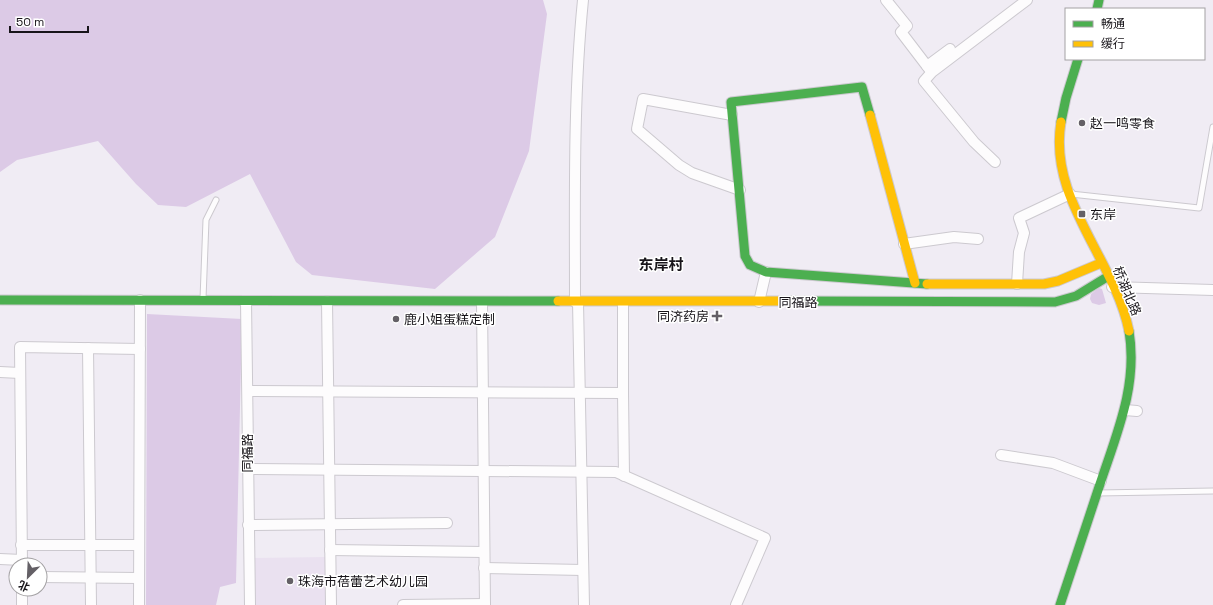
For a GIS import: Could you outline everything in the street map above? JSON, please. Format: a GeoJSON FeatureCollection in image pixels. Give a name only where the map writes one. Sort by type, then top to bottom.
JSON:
{"type":"FeatureCollection","features":[{"type":"Feature","properties":{"kind":"street"},"geometry":{"type":"LineString","coordinates":[[583,0],[578,42],[576,131],[576,302],[580,392],[584,605]]}},
{"type":"Feature","properties":{"kind":"street"},"geometry":{"type":"LineString","coordinates":[[886,0],[907,26],[901,32],[929,69]]}},
{"type":"Feature","properties":{"kind":"street"},"geometry":{"type":"LineString","coordinates":[[995,162],[974,142],[924,81],[929,69],[1026,0]]}},
{"type":"Feature","properties":{"kind":"street","name":"桥湖北路"},"geometry":{"type":"LineString","coordinates":[[1060,605],[1125,410],[1132,378],[1131,343],[1123,311],[1070,194],[1061,168],[1060,126],[1064,98],[1078,60]]}},
{"type":"Feature","properties":{"kind":"street"},"geometry":{"type":"LineString","coordinates":[[914,283],[862,87],[731,102],[746,261],[757,269],[766,272],[914,283],[941,285],[1018,284],[1051,283],[1101,263]]}},
{"type":"Feature","properties":{"kind":"street"},"geometry":{"type":"LineString","coordinates":[[732,115],[643,99],[637,129],[679,165],[692,173],[740,190]]}},
{"type":"Feature","properties":{"kind":"street"},"geometry":{"type":"LineString","coordinates":[[1018,284],[1019,252],[1024,233],[1019,218],[1070,194]]}},
{"type":"Feature","properties":{"kind":"street"},"geometry":{"type":"LineString","coordinates":[[904,244],[954,237],[978,239]]}},
{"type":"Feature","properties":{"kind":"street"},"geometry":{"type":"LineString","coordinates":[[760,302],[766,272]]}},
{"type":"Feature","properties":{"kind":"street","name":"同福路"},"geometry":{"type":"LineString","coordinates":[[0,300],[1055,302],[1068,300],[1107,277]]}},
{"type":"Feature","properties":{"kind":"street"},"geometry":{"type":"LineString","coordinates":[[1112,287],[1213,290]]}},
{"type":"Feature","properties":{"kind":"street"},"geometry":{"type":"LineString","coordinates":[[139,605],[140,300]]}},
{"type":"Feature","properties":{"kind":"street","name":"同福路"},"geometry":{"type":"LineString","coordinates":[[246,301],[248,391],[247,469],[250,605]]}},
{"type":"Feature","properties":{"kind":"street"},"geometry":{"type":"LineString","coordinates":[[327,301],[331,605]]}},
{"type":"Feature","properties":{"kind":"street"},"geometry":{"type":"LineString","coordinates":[[403,605],[485,604],[482,302]]}},
{"type":"Feature","properties":{"kind":"street"},"geometry":{"type":"LineString","coordinates":[[623,302],[624,476]]}},
{"type":"Feature","properties":{"kind":"street"},"geometry":{"type":"LineString","coordinates":[[22,557],[20,347],[140,349]]}},
{"type":"Feature","properties":{"kind":"street"},"geometry":{"type":"LineString","coordinates":[[88,348],[91,605]]}},
{"type":"Feature","properties":{"kind":"street"},"geometry":{"type":"LineString","coordinates":[[0,372],[20,373]]}},
{"type":"Feature","properties":{"kind":"street"},"geometry":{"type":"LineString","coordinates":[[248,391],[623,393]]}},
{"type":"Feature","properties":{"kind":"street"},"geometry":{"type":"LineString","coordinates":[[1125,410],[1137,411]]}},
{"type":"Feature","properties":{"kind":"street"},"geometry":{"type":"LineString","coordinates":[[1001,455],[1052,463],[1101,481]]}},
{"type":"Feature","properties":{"kind":"street"},"geometry":{"type":"LineString","coordinates":[[247,469],[616,472],[765,538],[736,605]]}},
{"type":"Feature","properties":{"kind":"street"},"geometry":{"type":"LineString","coordinates":[[248,525],[447,522]]}},
{"type":"Feature","properties":{"kind":"street"},"geometry":{"type":"LineString","coordinates":[[21,545],[139,545]]}},
{"type":"Feature","properties":{"kind":"street"},"geometry":{"type":"LineString","coordinates":[[330,550],[484,552]]}},
{"type":"Feature","properties":{"kind":"street"},"geometry":{"type":"LineString","coordinates":[[484,568],[583,570]]}},
{"type":"Feature","properties":{"kind":"street"},"geometry":{"type":"LineString","coordinates":[[48,577],[138,578]]}},
{"type":"Feature","properties":{"kind":"lane"},"geometry":{"type":"LineString","coordinates":[[1070,194],[1199,208],[1213,127]]}},
{"type":"Feature","properties":{"kind":"lane"},"geometry":{"type":"LineString","coordinates":[[203,300],[206,220],[216,200]]}},
{"type":"Feature","properties":{"kind":"lane"},"geometry":{"type":"LineString","coordinates":[[1097,494],[1213,491]]}},
{"type":"Feature","properties":{"kind":"shaded area"},"geometry":{"type":"Polygon","coordinates":[[[0,0],[543,0],[547,14],[529,151],[495,237],[435,289],[312,275],[296,262],[250,174],[186,207],[158,205],[136,184],[98,141],[17,160],[0,172],[0,0]]]}},
{"type":"Feature","properties":{"kind":"shaded area"},"geometry":{"type":"Polygon","coordinates":[[[1099,288],[1102,289],[1106,303],[1099,305],[1092,303],[1090,299],[1091,294],[1099,288]]]}},
{"type":"Feature","properties":{"kind":"shaded area"},"geometry":{"type":"Polygon","coordinates":[[[147,314],[242,319],[236,583],[220,587],[216,605],[146,605],[147,314]]]}},
{"type":"Feature","properties":{"kind":"shaded area","name":"珠海市蓓蕾艺术幼儿园"},"geometry":{"type":"Polygon","coordinates":[[[326,557],[327,605],[255,605],[253,558],[326,557]]]}},
{"type":"Feature","properties":{"kind":"traffic: fast"},"geometry":{"type":"LineString","coordinates":[[1097,8],[1099,0]]}},
{"type":"Feature","properties":{"kind":"traffic: fast"},"geometry":{"type":"LineString","coordinates":[[1061,122],[1066,98],[1078,60]]}},
{"type":"Feature","properties":{"kind":"traffic: fast"},"geometry":{"type":"LineString","coordinates":[[870,115],[862,87],[731,102],[745,256],[750,265],[766,272],[927,284]]}},
{"type":"Feature","properties":{"kind":"traffic: fast"},"geometry":{"type":"LineString","coordinates":[[791,301],[1055,302],[1076,296],[1107,277]]}},
{"type":"Feature","properties":{"kind":"traffic: fast"},"geometry":{"type":"LineString","coordinates":[[0,300],[558,301]]}},
{"type":"Feature","properties":{"kind":"traffic: fast"},"geometry":{"type":"LineString","coordinates":[[1060,605],[1124,409],[1131,371],[1129,331]]}},
{"type":"Feature","properties":{"kind":"traffic: slow"},"geometry":{"type":"LineString","coordinates":[[870,115],[915,283]]}},
{"type":"Feature","properties":{"kind":"traffic: slow"},"geometry":{"type":"LineString","coordinates":[[1061,122],[1060,150],[1064,177],[1084,228],[1121,304],[1129,331]]}},
{"type":"Feature","properties":{"kind":"traffic: slow"},"geometry":{"type":"LineString","coordinates":[[927,284],[1044,284],[1058,281],[1101,263]]}},
{"type":"Feature","properties":{"kind":"traffic: slow"},"geometry":{"type":"LineString","coordinates":[[558,301],[791,301]]}},
{"type":"Feature","properties":{"kind":"place","name":"赵一鸣零食"},"geometry":{"type":"Point","coordinates":[1082,123]}},
{"type":"Feature","properties":{"kind":"place","name":"东岸"},"geometry":{"type":"Point","coordinates":[1082,214]}},
{"type":"Feature","properties":{"kind":"place","name":"同济药房"},"geometry":{"type":"Point","coordinates":[717,316]}},
{"type":"Feature","properties":{"kind":"place","name":"鹿小姐蛋糕定制"},"geometry":{"type":"Point","coordinates":[396,319]}},
{"type":"Feature","properties":{"kind":"place","name":"珠海市蓓蕾艺术幼儿园"},"geometry":{"type":"Point","coordinates":[290,581]}},
{"type":"Feature","properties":{"kind":"district","name":"东岸村"},"geometry":{"type":"Point","coordinates":[661,264]}}]}
